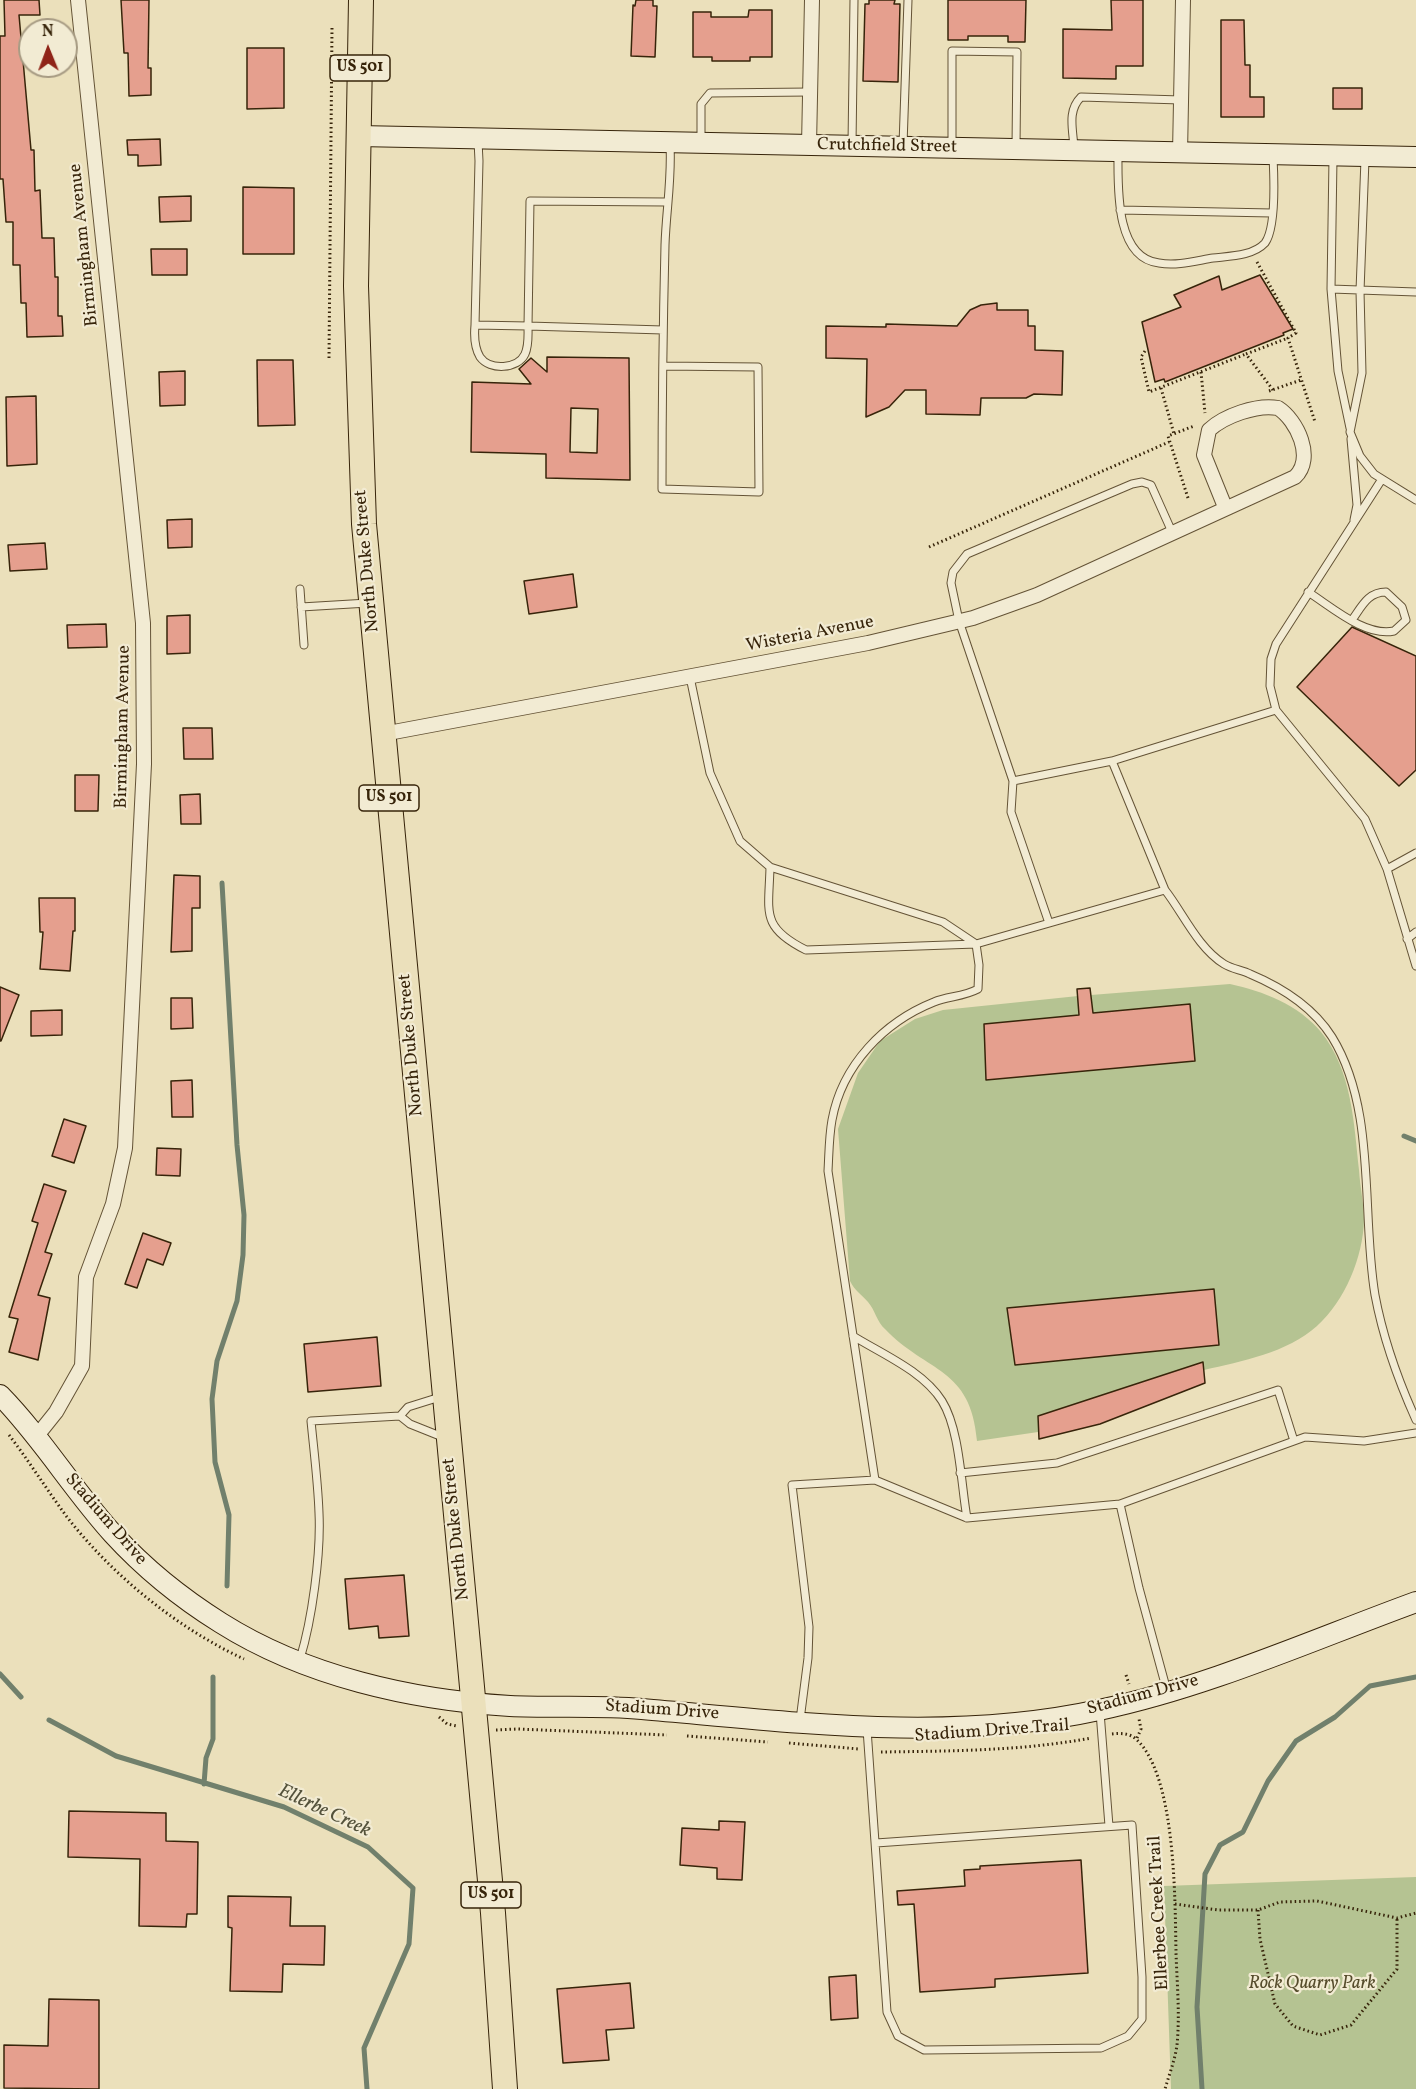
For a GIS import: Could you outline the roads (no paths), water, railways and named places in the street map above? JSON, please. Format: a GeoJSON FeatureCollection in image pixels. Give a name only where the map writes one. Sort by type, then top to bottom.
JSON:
{"type":"FeatureCollection","features":[{"type":"Feature","properties":{"kind":"highway","name":"North Duke Street"},"geometry":{"type":"LineString","coordinates":[[361,0],[356,286],[358,403],[371,603],[474,1702],[493,1913],[505,2089]]}},
{"type":"Feature","properties":{"kind":"street","name":"Birmingham Avenue"},"geometry":{"type":"LineString","coordinates":[[36,1437],[57,1412],[82,1366],[86,1277],[113,1204],[124,1148],[144,764],[140,579],[78,0]]}},
{"type":"Feature","properties":{"kind":"street"},"geometry":{"type":"LineString","coordinates":[[809,145],[812,0]]}},
{"type":"Feature","properties":{"kind":"street"},"geometry":{"type":"LineString","coordinates":[[1180,153],[1184,0]]}},
{"type":"Feature","properties":{"kind":"street","name":"Crutchfield Street"},"geometry":{"type":"LineString","coordinates":[[358,136],[1416,157]]}},
{"type":"Feature","properties":{"kind":"street","name":"Wisteria Avenue"},"geometry":{"type":"LineString","coordinates":[[383,734],[868,643],[959,621],[1037,596],[1225,507],[1288,481],[1301,469],[1304,457],[1298,434],[1287,414],[1278,408],[1257,408],[1221,422],[1209,430],[1204,455],[1225,507]]}},
{"type":"Feature","properties":{"kind":"street","name":"Stadium Drive"},"geometry":{"type":"LineString","coordinates":[[0,1395],[112,1533],[153,1573],[223,1625],[299,1661],[377,1686],[434,1698],[511,1706],[618,1707],[867,1727],[952,1729],[1022,1722],[1100,1710],[1218,1675],[1416,1602]]}},
{"type":"Feature","properties":{"kind":"lane"},"geometry":{"type":"LineString","coordinates":[[852,146],[854,0]]}},
{"type":"Feature","properties":{"kind":"lane"},"geometry":{"type":"LineString","coordinates":[[903,147],[908,0]]}},
{"type":"Feature","properties":{"kind":"lane"},"geometry":{"type":"LineString","coordinates":[[951,148],[952,51],[1017,52],[1016,149]]}},
{"type":"Feature","properties":{"kind":"lane"},"geometry":{"type":"LineString","coordinates":[[701,143],[701,104],[710,93],[810,92]]}},
{"type":"Feature","properties":{"kind":"lane"},"geometry":{"type":"LineString","coordinates":[[1074,151],[1072,113],[1074,104],[1081,97],[1181,100]]}},
{"type":"Feature","properties":{"kind":"lane"},"geometry":{"type":"LineString","coordinates":[[478,138],[475,325],[477,351],[482,360],[490,365],[517,364],[525,355],[528,326],[530,201],[666,202]]}},
{"type":"Feature","properties":{"kind":"lane"},"geometry":{"type":"LineString","coordinates":[[663,366],[758,367],[759,492],[662,489],[663,330],[666,202],[671,164],[670,142]]}},
{"type":"Feature","properties":{"kind":"lane"},"geometry":{"type":"LineString","coordinates":[[1118,151],[1120,210],[1128,242],[1140,257],[1168,264],[1251,252],[1264,243],[1270,231],[1272,213],[1273,155]]}},
{"type":"Feature","properties":{"kind":"lane"},"geometry":{"type":"LineString","coordinates":[[1333,156],[1331,289],[1338,371],[1350,432],[1357,505],[1353,525]]}},
{"type":"Feature","properties":{"kind":"lane"},"geometry":{"type":"LineString","coordinates":[[1365,156],[1360,291],[1362,373],[1350,432],[1360,456],[1374,474],[1414,498]]}},
{"type":"Feature","properties":{"kind":"lane"},"geometry":{"type":"LineString","coordinates":[[1120,210],[1272,213]]}},
{"type":"Feature","properties":{"kind":"lane"},"geometry":{"type":"LineString","coordinates":[[1331,289],[1416,292]]}},
{"type":"Feature","properties":{"kind":"lane"},"geometry":{"type":"LineString","coordinates":[[475,325],[663,330]]}},
{"type":"Feature","properties":{"kind":"lane"},"geometry":{"type":"LineString","coordinates":[[1382,479],[1276,644],[1271,659],[1270,686],[1276,710],[1365,819],[1387,869],[1416,966]]}},
{"type":"Feature","properties":{"kind":"lane"},"geometry":{"type":"LineString","coordinates":[[1049,923],[1011,812],[1013,781],[959,621],[951,583],[953,572],[968,554],[1132,484],[1142,482],[1151,485],[1172,532]]}},
{"type":"Feature","properties":{"kind":"lane"},"geometry":{"type":"LineString","coordinates":[[300,589],[304,645]]}},
{"type":"Feature","properties":{"kind":"lane"},"geometry":{"type":"LineString","coordinates":[[1308,592],[1353,620],[1374,631],[1385,633],[1395,631],[1406,620],[1402,606],[1386,592],[1377,592],[1369,597],[1353,620]]}},
{"type":"Feature","properties":{"kind":"lane"},"geometry":{"type":"LineString","coordinates":[[302,607],[371,603]]}},
{"type":"Feature","properties":{"kind":"lane"},"geometry":{"type":"LineString","coordinates":[[690,677],[710,773],[740,841],[770,867],[942,922],[976,944],[979,965],[978,989],[966,995],[936,1000],[898,1019],[874,1041],[841,1088],[832,1119],[828,1171],[875,1480]]}},
{"type":"Feature","properties":{"kind":"lane"},"geometry":{"type":"LineString","coordinates":[[1013,781],[1112,761],[1276,710]]}},
{"type":"Feature","properties":{"kind":"lane"},"geometry":{"type":"LineString","coordinates":[[1112,761],[1165,890],[1209,951],[1225,964],[1251,974],[1290,995],[1314,1014],[1331,1036],[1349,1072],[1359,1110],[1375,1294],[1384,1333],[1402,1389],[1416,1420]]}},
{"type":"Feature","properties":{"kind":"lane"},"geometry":{"type":"LineString","coordinates":[[1387,869],[1416,854]]}},
{"type":"Feature","properties":{"kind":"lane"},"geometry":{"type":"LineString","coordinates":[[770,867],[769,916],[784,939],[806,950],[976,944],[1165,890]]}},
{"type":"Feature","properties":{"kind":"lane"},"geometry":{"type":"LineString","coordinates":[[1407,939],[1416,932]]}},
{"type":"Feature","properties":{"kind":"lane"},"geometry":{"type":"LineString","coordinates":[[853,1336],[904,1367],[942,1400],[951,1419],[967,1518]]}},
{"type":"Feature","properties":{"kind":"lane"},"geometry":{"type":"LineString","coordinates":[[960,1473],[1057,1463],[1278,1390],[1294,1441]]}},
{"type":"Feature","properties":{"kind":"lane"},"geometry":{"type":"LineString","coordinates":[[400,1416],[408,1407],[444,1396]]}},
{"type":"Feature","properties":{"kind":"lane"},"geometry":{"type":"LineString","coordinates":[[299,1661],[308,1635],[319,1515],[311,1421],[400,1416],[410,1424],[448,1439]]}},
{"type":"Feature","properties":{"kind":"lane"},"geometry":{"type":"LineString","coordinates":[[800,1722],[808,1658],[809,1627],[801,1545],[792,1485],[875,1480],[967,1518],[1120,1504],[1305,1437],[1364,1441],[1416,1433]]}},
{"type":"Feature","properties":{"kind":"lane"},"geometry":{"type":"LineString","coordinates":[[1120,1504],[1139,1588],[1167,1691]]}},
{"type":"Feature","properties":{"kind":"lane"},"geometry":{"type":"LineString","coordinates":[[1100,1710],[1104,1735],[1109,1826]]}},
{"type":"Feature","properties":{"kind":"lane"},"geometry":{"type":"LineString","coordinates":[[867,1727],[887,2012],[898,2036],[924,2050],[1101,2048],[1128,2037],[1142,2019],[1142,1977],[1132,1825],[876,1843]]}},
{"type":"Feature","properties":{"kind":"waterway"},"geometry":{"type":"LineString","coordinates":[[222,883],[237,1145],[244,1215],[243,1255],[237,1301],[217,1361],[212,1399],[215,1462],[229,1515],[227,1586]]}},
{"type":"Feature","properties":{"kind":"waterway"},"geometry":{"type":"LineString","coordinates":[[1404,1136],[1416,1141]]}},
{"type":"Feature","properties":{"kind":"waterway","name":"Ellerbe Creek"},"geometry":{"type":"LineString","coordinates":[[0,1674],[21,1697]]}},
{"type":"Feature","properties":{"kind":"waterway"},"geometry":{"type":"LineString","coordinates":[[204,1784],[206,1758],[213,1739],[213,1677]]}},
{"type":"Feature","properties":{"kind":"waterway"},"geometry":{"type":"LineString","coordinates":[[1202,2089],[1197,2007],[1205,1874],[1220,1845],[1243,1832],[1268,1781],[1296,1741],[1335,1717],[1370,1686],[1416,1677]]}},
{"type":"Feature","properties":{"kind":"waterway","name":"Ellerbe Creek"},"geometry":{"type":"LineString","coordinates":[[49,1720],[116,1756],[284,1807],[368,1847],[413,1888],[409,1944],[364,2048],[367,2089]]}},
{"type":"Feature","properties":{"kind":"park label","name":"Rock Quarry Park"},"geometry":{"type":"Point","coordinates":[1312,1985]}}]}
